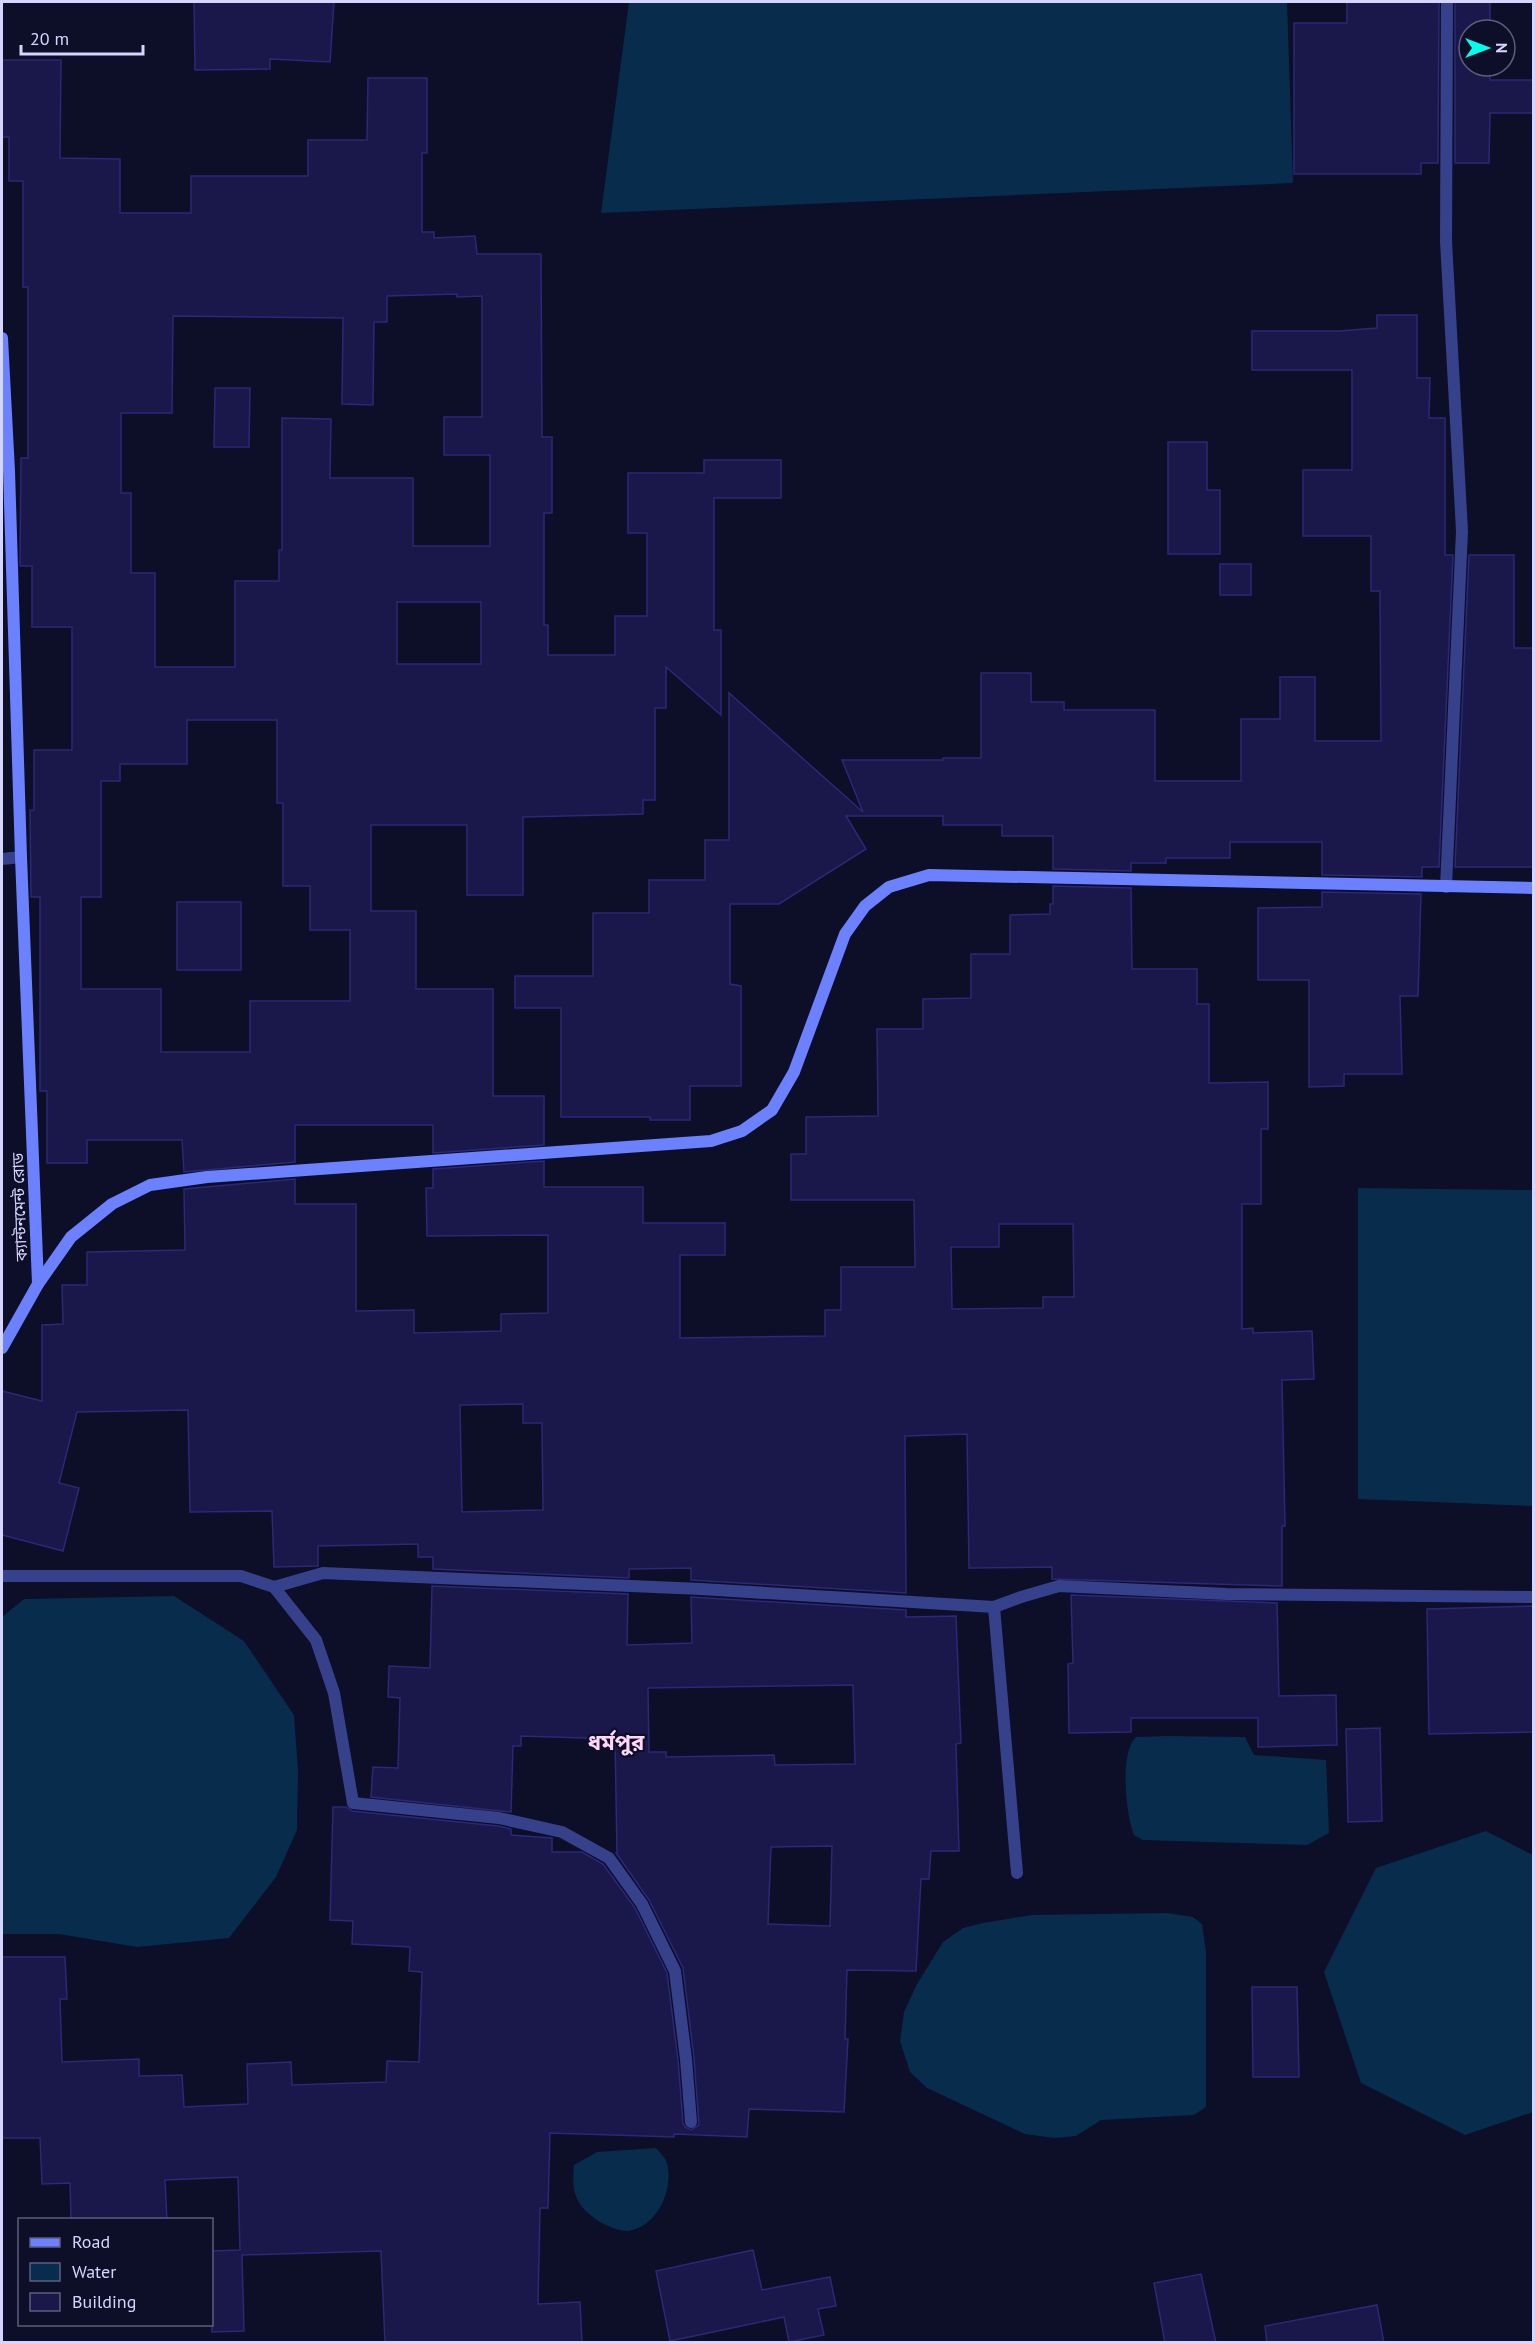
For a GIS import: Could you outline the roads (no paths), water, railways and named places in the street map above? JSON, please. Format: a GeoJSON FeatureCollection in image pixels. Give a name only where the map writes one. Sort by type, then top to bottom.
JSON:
{"type":"FeatureCollection","features":[{"type":"Feature","properties":{"kind":"main road","name":"ক্যান্টনমেন্ট রোড"},"geometry":{"type":"LineString","coordinates":[[2,338],[5,472],[38,1284]]}},
{"type":"Feature","properties":{"kind":"main road"},"geometry":{"type":"LineString","coordinates":[[2,1348],[38,1284],[71,1237],[112,1204],[150,1185],[207,1177],[711,1141],[742,1131],[772,1110],[794,1072],[846,934],[865,906],[889,886],[929,875],[1533,888]]}},
{"type":"Feature","properties":{"kind":"street"},"geometry":{"type":"LineString","coordinates":[[1446,887],[1462,531],[1446,241],[1447,2]]}},
{"type":"Feature","properties":{"kind":"street"},"geometry":{"type":"LineString","coordinates":[[2,859],[21,856]]}},
{"type":"Feature","properties":{"kind":"street"},"geometry":{"type":"LineString","coordinates":[[274,1587],[323,1573],[335,1573],[701,1589],[994,1607],[1059,1586],[1227,1594],[1533,1597]]}},
{"type":"Feature","properties":{"kind":"street"},"geometry":{"type":"LineString","coordinates":[[2,1576],[241,1576],[274,1587],[316,1640],[334,1693],[353,1803],[499,1818],[562,1832],[609,1858],[642,1904],[675,1971],[691,2122]]}},
{"type":"Feature","properties":{"kind":"street"},"geometry":{"type":"LineString","coordinates":[[994,1607],[1017,1873]]}},
{"type":"Feature","properties":{"kind":"water"},"geometry":{"type":"Polygon","coordinates":[[[629,2],[1287,2],[1293,183],[601,213],[629,2]]]}},
{"type":"Feature","properties":{"kind":"water"},"geometry":{"type":"Polygon","coordinates":[[[1358,1188],[1533,1190],[1533,1506],[1358,1499],[1358,1188]]]}},
{"type":"Feature","properties":{"kind":"water"},"geometry":{"type":"Polygon","coordinates":[[[174,1596],[244,1641],[294,1715],[298,1771],[297,1830],[276,1877],[229,1938],[137,1947],[59,1934],[2,1934],[2,1617],[24,1599],[174,1596]]]}},
{"type":"Feature","properties":{"kind":"water"},"geometry":{"type":"Polygon","coordinates":[[[1136,1737],[1245,1737],[1254,1755],[1326,1760],[1329,1833],[1307,1845],[1143,1840],[1134,1835],[1127,1799],[1127,1756],[1136,1737]]]}},
{"type":"Feature","properties":{"kind":"water"},"geometry":{"type":"Polygon","coordinates":[[[1486,1831],[1533,1855],[1533,2112],[1465,2135],[1361,2083],[1324,1972],[1376,1868],[1486,1831]]]}},
{"type":"Feature","properties":{"kind":"water"},"geometry":{"type":"Polygon","coordinates":[[[1167,1913],[1193,1917],[1202,1924],[1206,1952],[1206,2107],[1194,2115],[1101,2120],[1076,2136],[1054,2138],[1025,2134],[927,2088],[910,2072],[900,2041],[904,2012],[917,1984],[943,1942],[963,1928],[1032,1915],[1167,1913]]]}},
{"type":"Feature","properties":{"kind":"water"},"geometry":{"type":"Polygon","coordinates":[[[656,2148],[667,2163],[668,2185],[661,2206],[647,2223],[627,2231],[617,2229],[600,2222],[580,2205],[573,2184],[574,2165],[597,2152],[656,2148]]]}},
{"type":"Feature","properties":{"kind":"district","name":"ধর্মপুর"},"geometry":{"type":"Point","coordinates":[616,1742]}}]}
